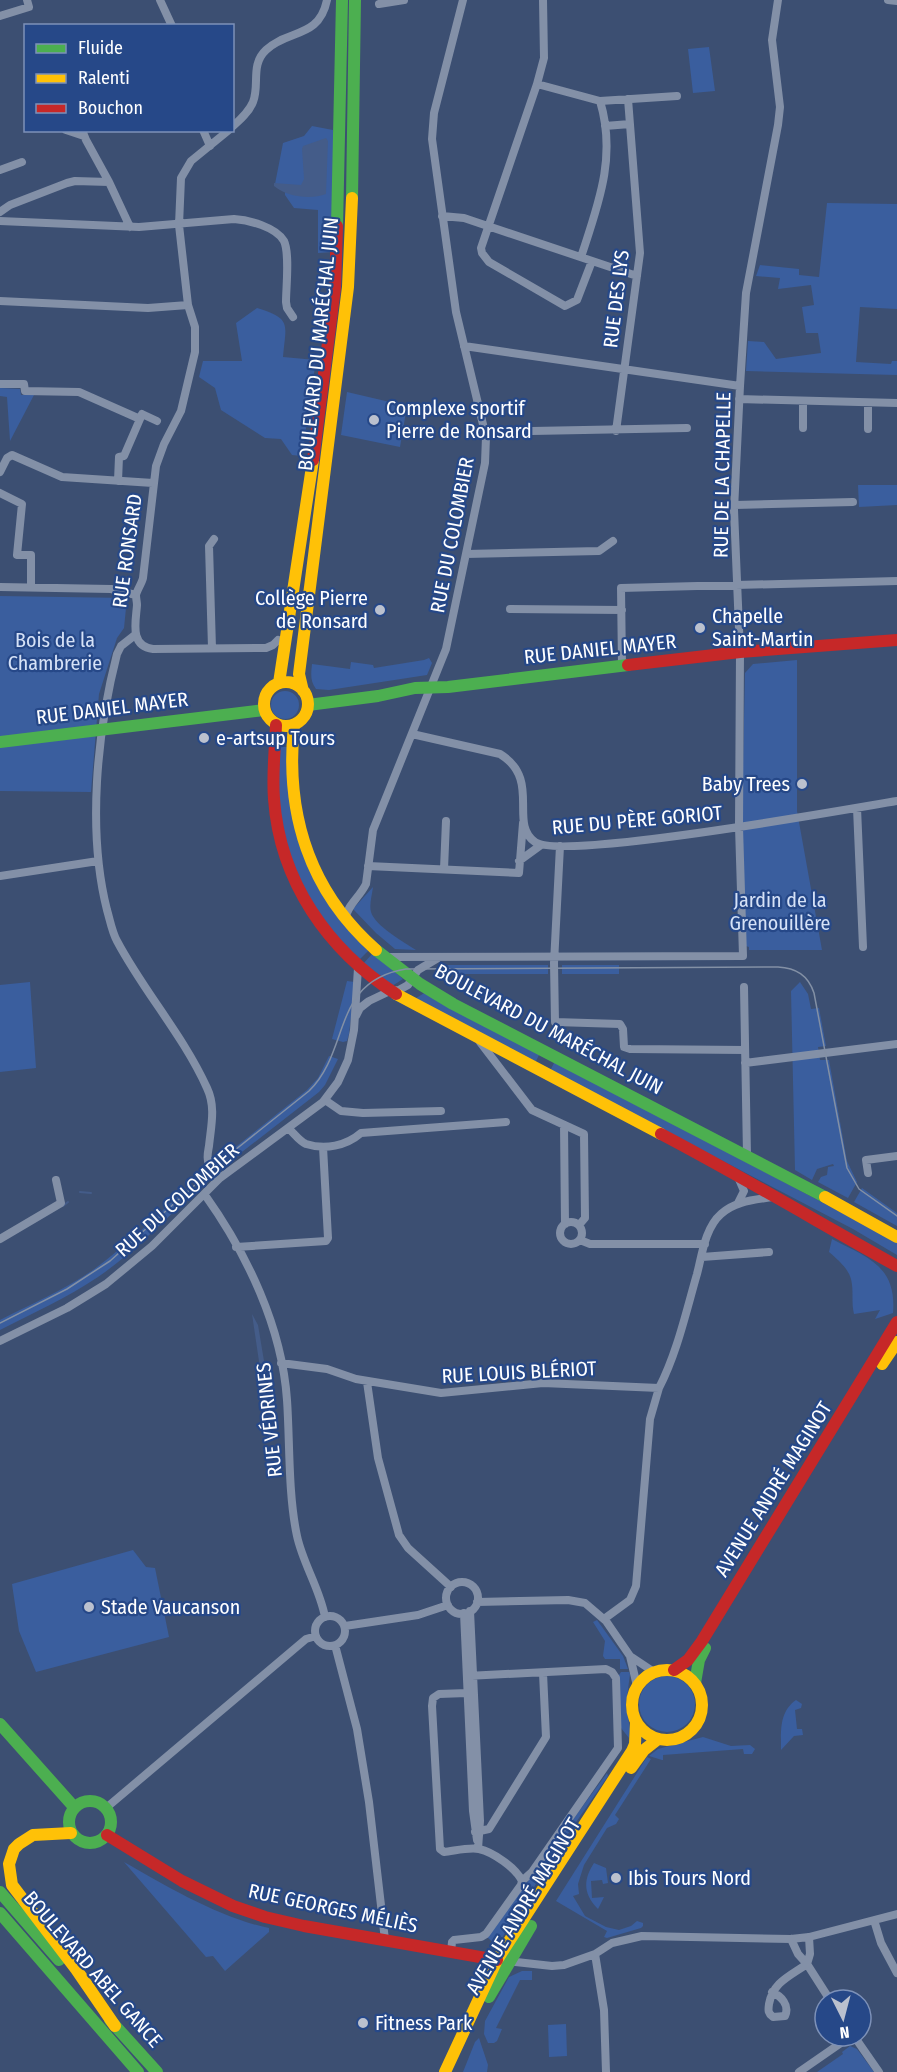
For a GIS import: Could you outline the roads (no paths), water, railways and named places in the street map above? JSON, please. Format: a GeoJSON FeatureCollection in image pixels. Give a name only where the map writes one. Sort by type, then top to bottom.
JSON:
{"type":"FeatureCollection","features":[{"type":"Feature","properties":{"kind":"main road","name":"BOULEVARD DU MARÉCHAL JUIN"},"geometry":{"type":"LineString","coordinates":[[279,683],[317,437],[335,288],[342,0]]}},
{"type":"Feature","properties":{"kind":"main road","name":"BOULEVARD DU MARÉCHAL JUIN"},"geometry":{"type":"LineString","coordinates":[[303,691],[300,669],[306,613],[348,277],[352,217],[355,0]]}},
{"type":"Feature","properties":{"kind":"main road","name":"RUE DANIEL MAYER"},"geometry":{"type":"LineString","coordinates":[[308,705],[378,696],[415,688],[740,652],[897,640]]}},
{"type":"Feature","properties":{"kind":"main road"},"geometry":{"type":"LineString","coordinates":[[279,683],[292,683],[303,691],[308,705],[304,717],[294,725],[276,725],[271,721],[264,710],[263,703],[268,691],[279,683]]}},
{"type":"Feature","properties":{"kind":"main road","name":"RUE DANIEL MAYER"},"geometry":{"type":"LineString","coordinates":[[0,742],[264,710]]}},
{"type":"Feature","properties":{"kind":"main road","name":"BOULEVARD DU MARÉCHAL JUIN"},"geometry":{"type":"LineString","coordinates":[[276,725],[274,802],[286,858],[300,893],[318,923],[333,943],[358,968],[390,991],[737,1174],[772,1197],[897,1266]]}},
{"type":"Feature","properties":{"kind":"main road","name":"BOULEVARD DU MARÉCHAL JUIN"},"geometry":{"type":"LineString","coordinates":[[294,725],[294,791],[301,836],[313,871],[327,896],[345,920],[384,957],[453,1004],[747,1155],[897,1237]]}},
{"type":"Feature","properties":{"kind":"main road","name":"BOULEVARD DU MARÉCHAL JUIN"},"geometry":{"type":"LineString","coordinates":[[850,1239],[865,1243],[897,1260]]}},
{"type":"Feature","properties":{"kind":"main road","name":"BOULEVARD DU MARÉCHAL JUIN"},"geometry":{"type":"LineString","coordinates":[[850,1239],[891,1268],[897,1276]]}},
{"type":"Feature","properties":{"kind":"main road","name":"AVENUE ANDRÉ MAGINOT"},"geometry":{"type":"LineString","coordinates":[[674,1670],[688,1660],[702,1641],[897,1322]]}},
{"type":"Feature","properties":{"kind":"main road","name":"AVENUE ANDRÉ MAGINOT"},"geometry":{"type":"LineString","coordinates":[[695,1683],[702,1654],[897,1342]]}},
{"type":"Feature","properties":{"kind":"main road"},"geometry":{"type":"LineString","coordinates":[[664,1669],[674,1670],[695,1683],[702,1702],[702,1712],[695,1726],[683,1736],[675,1739],[658,1739],[648,1734],[636,1722],[632,1701],[637,1686],[645,1677],[664,1669]]}},
{"type":"Feature","properties":{"kind":"main road","name":"AVENUE ANDRÉ MAGINOT"},"geometry":{"type":"LineString","coordinates":[[445,2072],[503,1961],[632,1751],[635,1744],[636,1722]]}},
{"type":"Feature","properties":{"kind":"main road"},"geometry":{"type":"LineString","coordinates":[[0,1724],[74,1807]]}},
{"type":"Feature","properties":{"kind":"main road","name":"AVENUE ANDRÉ MAGINOT"},"geometry":{"type":"LineString","coordinates":[[454,2072],[503,1961],[637,1758],[658,1739]]}},
{"type":"Feature","properties":{"kind":"main road"},"geometry":{"type":"LineString","coordinates":[[71,1833],[69,1817],[74,1807],[90,1800],[99,1802],[106,1808],[111,1821],[107,1835],[100,1841],[82,1842],[71,1833],[57,1832],[33,1835],[19,1844],[14,1849],[9,1864],[12,1885],[76,1969],[115,2026]]}},
{"type":"Feature","properties":{"kind":"main road","name":"RUE GEORGES MÉLIÈS"},"geometry":{"type":"LineString","coordinates":[[107,1835],[182,1881],[233,1906],[265,1917],[503,1961]]}},
{"type":"Feature","properties":{"kind":"main road","name":"BOULEVARD ABEL GANCE"},"geometry":{"type":"LineString","coordinates":[[0,1892],[157,2072]]}},
{"type":"Feature","properties":{"kind":"main road","name":"BOULEVARD ABEL GANCE"},"geometry":{"type":"LineString","coordinates":[[0,1913],[138,2072]]}},
{"type":"Feature","properties":{"kind":"street"},"geometry":{"type":"LineString","coordinates":[[0,16],[29,6],[27,0]]}},
{"type":"Feature","properties":{"kind":"street"},"geometry":{"type":"LineString","coordinates":[[159,0],[171,24]]}},
{"type":"Feature","properties":{"kind":"street"},"geometry":{"type":"LineString","coordinates":[[234,125],[243,118],[253,102],[255,72],[262,55],[270,46],[317,23],[325,10],[327,0]]}},
{"type":"Feature","properties":{"kind":"street"},"geometry":{"type":"LineString","coordinates":[[379,4],[404,0]]}},
{"type":"Feature","properties":{"kind":"street","name":"RUE DU COLOMBIER"},"geometry":{"type":"LineString","coordinates":[[345,920],[347,909],[366,884],[373,830],[446,649],[485,463],[487,447],[456,312],[432,139],[434,113],[463,0]]}},
{"type":"Feature","properties":{"kind":"street"},"geometry":{"type":"LineString","coordinates":[[543,0],[543,58],[537,84],[481,248],[484,258],[489,262],[566,306],[577,300],[591,261]]}},
{"type":"Feature","properties":{"kind":"street","name":"RUE DE LA CHAPELLE"},"geometry":{"type":"LineString","coordinates":[[555,957],[743,956],[739,827],[740,652],[735,505],[746,293],[780,107],[772,40],[778,0]]}},
{"type":"Feature","properties":{"kind":"street"},"geometry":{"type":"LineString","coordinates":[[888,0],[897,1]]}},
{"type":"Feature","properties":{"kind":"street"},"geometry":{"type":"LineString","coordinates":[[537,84],[600,101],[677,96]]}},
{"type":"Feature","properties":{"kind":"street","name":"RUE DES LYS"},"geometry":{"type":"LineString","coordinates":[[616,430],[640,253],[628,99]]}},
{"type":"Feature","properties":{"kind":"street"},"geometry":{"type":"LineString","coordinates":[[580,257],[603,188],[607,157],[605,126],[600,101]]}},
{"type":"Feature","properties":{"kind":"street"},"geometry":{"type":"LineString","coordinates":[[605,126],[630,124]]}},
{"type":"Feature","properties":{"kind":"street"},"geometry":{"type":"LineString","coordinates":[[204,132],[210,146]]}},
{"type":"Feature","properties":{"kind":"street","name":"RUE RONSARD"},"geometry":{"type":"LineString","coordinates":[[220,1178],[209,1165],[207,1157],[213,1116],[208,1090],[186,1046],[146,990],[115,938],[102,893],[98,861],[97,793],[104,706],[120,646],[135,635],[136,595],[143,578],[153,483],[161,451],[183,404],[194,360],[195,327],[188,305],[179,225],[179,190],[184,172],[191,161],[227,132]]}},
{"type":"Feature","properties":{"kind":"street"},"geometry":{"type":"LineString","coordinates":[[83,133],[110,182],[130,227]]}},
{"type":"Feature","properties":{"kind":"street"},"geometry":{"type":"LineString","coordinates":[[0,170],[22,162]]}},
{"type":"Feature","properties":{"kind":"street"},"geometry":{"type":"LineString","coordinates":[[0,212],[10,205],[67,183],[75,181],[110,182]]}},
{"type":"Feature","properties":{"kind":"street"},"geometry":{"type":"LineString","coordinates":[[442,216],[464,218],[637,276]]}},
{"type":"Feature","properties":{"kind":"street"},"geometry":{"type":"LineString","coordinates":[[0,221],[130,227],[240,219],[268,229],[278,234],[283,240],[286,249],[286,302],[293,317]]}},
{"type":"Feature","properties":{"kind":"street"},"geometry":{"type":"LineString","coordinates":[[0,301],[148,308],[188,305]]}},
{"type":"Feature","properties":{"kind":"street"},"geometry":{"type":"LineString","coordinates":[[464,346],[740,386]]}},
{"type":"Feature","properties":{"kind":"street"},"geometry":{"type":"LineString","coordinates":[[0,384],[24,384],[25,391],[79,392],[140,420]]}},
{"type":"Feature","properties":{"kind":"street"},"geometry":{"type":"LineString","coordinates":[[739,399],[897,404]]}},
{"type":"Feature","properties":{"kind":"street"},"geometry":{"type":"LineString","coordinates":[[802,401],[803,428]]}},
{"type":"Feature","properties":{"kind":"street"},"geometry":{"type":"LineString","coordinates":[[868,403],[868,429]]}},
{"type":"Feature","properties":{"kind":"street"},"geometry":{"type":"LineString","coordinates":[[118,481],[119,457],[124,456],[142,414],[157,421]]}},
{"type":"Feature","properties":{"kind":"street"},"geometry":{"type":"LineString","coordinates":[[532,431],[687,428]]}},
{"type":"Feature","properties":{"kind":"street"},"geometry":{"type":"LineString","coordinates":[[0,472],[4,456],[14,455],[62,477],[153,483]]}},
{"type":"Feature","properties":{"kind":"street"},"geometry":{"type":"LineString","coordinates":[[0,493],[22,504],[17,555],[31,555],[31,587]]}},
{"type":"Feature","properties":{"kind":"street"},"geometry":{"type":"LineString","coordinates":[[735,505],[853,502]]}},
{"type":"Feature","properties":{"kind":"street"},"geometry":{"type":"LineString","coordinates":[[213,648],[209,546],[214,539]]}},
{"type":"Feature","properties":{"kind":"street"},"geometry":{"type":"LineString","coordinates":[[466,554],[599,551],[613,541]]}},
{"type":"Feature","properties":{"kind":"street"},"geometry":{"type":"LineString","coordinates":[[622,666],[621,588],[897,581]]}},
{"type":"Feature","properties":{"kind":"street"},"geometry":{"type":"LineString","coordinates":[[0,587],[111,589],[136,595]]}},
{"type":"Feature","properties":{"kind":"street"},"geometry":{"type":"LineString","coordinates":[[510,609],[622,610]]}},
{"type":"Feature","properties":{"kind":"street"},"geometry":{"type":"LineString","coordinates":[[135,635],[148,649],[266,648],[278,640]]}},
{"type":"Feature","properties":{"kind":"street","name":"RUE DU PÈRE GORIOT"},"geometry":{"type":"LineString","coordinates":[[412,734],[500,754],[509,760],[517,768],[522,779],[524,818],[530,838],[541,845],[621,842],[739,827],[897,801]]}},
{"type":"Feature","properties":{"kind":"street"},"geometry":{"type":"LineString","coordinates":[[857,808],[863,947]]}},
{"type":"Feature","properties":{"kind":"street"},"geometry":{"type":"LineString","coordinates":[[368,866],[519,873],[524,818]]}},
{"type":"Feature","properties":{"kind":"street"},"geometry":{"type":"LineString","coordinates":[[444,869],[446,821]]}},
{"type":"Feature","properties":{"kind":"street"},"geometry":{"type":"LineString","coordinates":[[519,861],[541,845]]}},
{"type":"Feature","properties":{"kind":"street"},"geometry":{"type":"LineString","coordinates":[[560,846],[555,957],[555,1022],[621,1024],[623,1044],[626,1048],[745,1050]]}},
{"type":"Feature","properties":{"kind":"street"},"geometry":{"type":"LineString","coordinates":[[0,876],[98,861]]}},
{"type":"Feature","properties":{"kind":"street"},"geometry":{"type":"LineString","coordinates":[[384,957],[555,957]]}},
{"type":"Feature","properties":{"kind":"street"},"geometry":{"type":"LineString","coordinates":[[355,1019],[360,1008],[369,1001],[408,985],[418,970],[439,957]]}},
{"type":"Feature","properties":{"kind":"street","name":"RUE DU COLOMBIER"},"geometry":{"type":"LineString","coordinates":[[0,1341],[96,1292],[152,1246],[205,1196],[220,1178],[325,1100],[338,1082],[348,1060],[355,1019],[358,968]]}},
{"type":"Feature","properties":{"kind":"street"},"geometry":{"type":"LineString","coordinates":[[744,987],[747,1155]]}},
{"type":"Feature","properties":{"kind":"street"},"geometry":{"type":"LineString","coordinates":[[478,1039],[531,1110],[584,1134],[585,1218],[579,1225]]}},
{"type":"Feature","properties":{"kind":"street"},"geometry":{"type":"LineString","coordinates":[[745,1063],[897,1044]]}},
{"type":"Feature","properties":{"kind":"street"},"geometry":{"type":"LineString","coordinates":[[544,1074],[554,1056]]}},
{"type":"Feature","properties":{"kind":"street"},"geometry":{"type":"LineString","coordinates":[[325,1100],[341,1111],[363,1113],[441,1111]]}},
{"type":"Feature","properties":{"kind":"street"},"geometry":{"type":"LineString","coordinates":[[288,1128],[305,1143],[323,1146],[346,1144],[360,1133],[506,1122]]}},
{"type":"Feature","properties":{"kind":"street"},"geometry":{"type":"LineString","coordinates":[[564,1125],[565,1224],[561,1234],[564,1241],[570,1244],[580,1240],[590,1244],[705,1244]]}},
{"type":"Feature","properties":{"kind":"street"},"geometry":{"type":"LineString","coordinates":[[236,1247],[326,1241],[328,1238],[323,1146]]}},
{"type":"Feature","properties":{"kind":"street"},"geometry":{"type":"LineString","coordinates":[[868,1173],[866,1160],[897,1156]]}},
{"type":"Feature","properties":{"kind":"street"},"geometry":{"type":"LineString","coordinates":[[737,1174],[744,1191],[738,1203]]}},
{"type":"Feature","properties":{"kind":"street"},"geometry":{"type":"LineString","coordinates":[[0,1239],[61,1203],[56,1180]]}},
{"type":"Feature","properties":{"kind":"street","name":"RUE VÉDRINES"},"geometry":{"type":"LineString","coordinates":[[205,1196],[249,1270],[273,1323],[287,1399],[290,1465],[297,1535],[325,1617]]}},
{"type":"Feature","properties":{"kind":"street"},"geometry":{"type":"LineString","coordinates":[[604,1619],[630,1600],[636,1586],[650,1419],[659,1388],[669,1366],[705,1244],[720,1214],[738,1203],[772,1197]]}},
{"type":"Feature","properties":{"kind":"street"},"geometry":{"type":"LineString","coordinates":[[565,1224],[571,1222],[579,1225]]}},
{"type":"Feature","properties":{"kind":"street"},"geometry":{"type":"LineString","coordinates":[[579,1225],[582,1234],[580,1240]]}},
{"type":"Feature","properties":{"kind":"street"},"geometry":{"type":"LineString","coordinates":[[702,1257],[769,1252]]}},
{"type":"Feature","properties":{"kind":"street","name":"RUE LOUIS BLÉRIOT"},"geometry":{"type":"LineString","coordinates":[[281,1363],[327,1369],[367,1382],[441,1393],[543,1383],[659,1388]]}},
{"type":"Feature","properties":{"kind":"street"},"geometry":{"type":"LineString","coordinates":[[367,1382],[378,1458],[399,1535],[408,1548],[451,1587]]}},
{"type":"Feature","properties":{"kind":"street"},"geometry":{"type":"LineString","coordinates":[[477,1602],[477,1593],[472,1585],[460,1582],[451,1587],[447,1593],[448,1605],[455,1612],[467,1612],[477,1602],[568,1600],[585,1603],[604,1619],[630,1656],[654,1672]]}},
{"type":"Feature","properties":{"kind":"street"},"geometry":{"type":"LineString","coordinates":[[345,1626],[418,1615],[448,1605]]}},
{"type":"Feature","properties":{"kind":"street"},"geometry":{"type":"LineString","coordinates":[[467,1612],[478,1849]]}},
{"type":"Feature","properties":{"kind":"street"},"geometry":{"type":"LineString","coordinates":[[325,1617],[339,1619],[345,1626],[343,1640],[335,1645],[322,1644],[316,1636],[318,1623],[325,1617]]}},
{"type":"Feature","properties":{"kind":"street"},"geometry":{"type":"LineString","coordinates":[[106,1808],[306,1639],[316,1636]]}},
{"type":"Feature","properties":{"kind":"street"},"geometry":{"type":"LineString","coordinates":[[335,1645],[359,1739],[369,1802],[385,1940]]}},
{"type":"Feature","properties":{"kind":"street"},"geometry":{"type":"LineString","coordinates":[[630,1656],[637,1686]]}},
{"type":"Feature","properties":{"kind":"street"},"geometry":{"type":"LineString","coordinates":[[451,1952],[454,1940],[481,1937],[486,1934],[618,1748],[616,1678],[606,1669],[470,1676]]}},
{"type":"Feature","properties":{"kind":"street"},"geometry":{"type":"LineString","coordinates":[[478,1832],[489,1829],[546,1737],[543,1673]]}},
{"type":"Feature","properties":{"kind":"street"},"geometry":{"type":"LineString","coordinates":[[470,1676],[467,1693],[478,1832]]}},
{"type":"Feature","properties":{"kind":"street"},"geometry":{"type":"LineString","coordinates":[[467,1693],[439,1694],[433,1698],[440,1849],[444,1852],[478,1849],[505,1863],[518,1873],[522,1881]]}},
{"type":"Feature","properties":{"kind":"street"},"geometry":{"type":"LineString","coordinates":[[503,1961],[564,1965],[595,1954],[612,1943],[642,1936],[790,1939],[809,1937],[897,1914]]}},
{"type":"Feature","properties":{"kind":"street"},"geometry":{"type":"LineString","coordinates":[[874,1920],[881,1943],[897,1973]]}},
{"type":"Feature","properties":{"kind":"street"},"geometry":{"type":"LineString","coordinates":[[772,1992],[776,1986],[807,1964],[810,1954],[809,1937]]}},
{"type":"Feature","properties":{"kind":"street"},"geometry":{"type":"LineString","coordinates":[[790,1939],[822,1988]]}},
{"type":"Feature","properties":{"kind":"street"},"geometry":{"type":"LineString","coordinates":[[595,1954],[604,2010],[606,2072]]}},
{"type":"Feature","properties":{"kind":"street"},"geometry":{"type":"LineString","coordinates":[[799,2072],[835,2048]]}},
{"type":"Feature","properties":{"kind":"street"},"geometry":{"type":"LineString","coordinates":[[862,2048],[879,2072]]}},
{"type":"Feature","properties":{"kind":"waterway"},"geometry":{"type":"LineString","coordinates":[[80,1192],[91,1193]]}},
{"type":"Feature","properties":{"kind":"waterway"},"geometry":{"type":"LineString","coordinates":[[63,1206],[68,1202]]}},
{"type":"Feature","properties":{"kind":"tram line"},"geometry":{"type":"LineString","coordinates":[[0,1323],[67,1289],[110,1261],[225,1158],[309,1091],[322,1074],[331,1056],[353,1002],[365,987],[382,976],[406,969],[778,967],[796,971],[805,977],[814,993],[847,1168],[859,1189],[897,1216]]}},
{"type":"Feature","properties":{"kind":"place","name":"Complexe sportif Pierre de Ronsard"},"geometry":{"type":"Point","coordinates":[374,420]}},
{"type":"Feature","properties":{"kind":"place","name":"Collège Pierre de Ronsard"},"geometry":{"type":"Point","coordinates":[380,610]}},
{"type":"Feature","properties":{"kind":"place","name":"Chapelle Saint-Martin"},"geometry":{"type":"Point","coordinates":[700,628]}},
{"type":"Feature","properties":{"kind":"place","name":"e-artsup Tours"},"geometry":{"type":"Point","coordinates":[204,738]}},
{"type":"Feature","properties":{"kind":"place","name":"Baby Trees"},"geometry":{"type":"Point","coordinates":[802,784]}},
{"type":"Feature","properties":{"kind":"place","name":"Stade Vaucanson"},"geometry":{"type":"Point","coordinates":[89,1607]}},
{"type":"Feature","properties":{"kind":"place","name":"Ibis Tours Nord"},"geometry":{"type":"Point","coordinates":[616,1878]}},
{"type":"Feature","properties":{"kind":"place","name":"Fitness Park"},"geometry":{"type":"Point","coordinates":[363,2023]}},
{"type":"Feature","properties":{"kind":"park label","name":"Bois de la Chambrerie"},"geometry":{"type":"Point","coordinates":[55,652]}},
{"type":"Feature","properties":{"kind":"park label","name":"Jardin de la Grenouillère"},"geometry":{"type":"Point","coordinates":[780,912]}}]}
